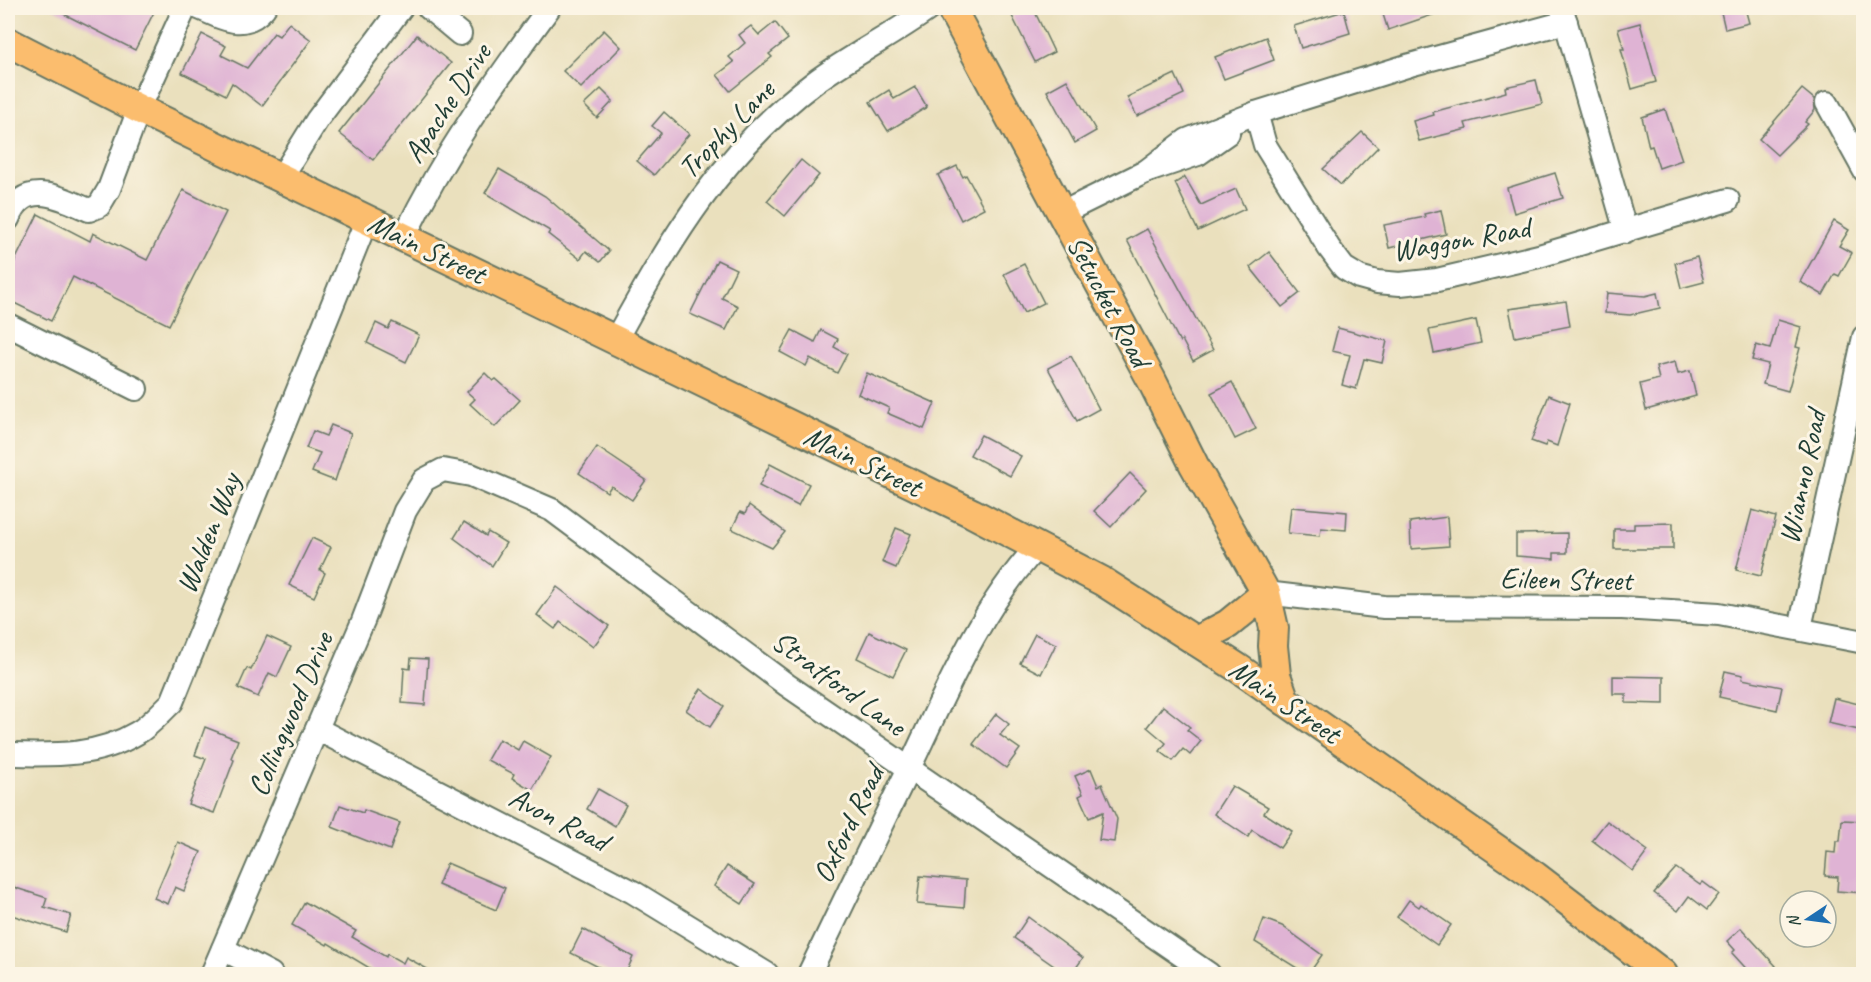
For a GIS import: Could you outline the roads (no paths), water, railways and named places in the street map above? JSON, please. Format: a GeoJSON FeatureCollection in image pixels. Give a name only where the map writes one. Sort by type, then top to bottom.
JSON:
{"type":"FeatureCollection","features":[{"type":"Feature","properties":{"kind":"main road","name":"Setucket Road"},"geometry":{"type":"LineString","coordinates":[[951,8],[1194,465],[1266,593],[1274,628],[1272,646],[1276,675],[1285,701]]}},
{"type":"Feature","properties":{"kind":"main road","name":"Main Street"},"geometry":{"type":"LineString","coordinates":[[8,42],[139,109],[972,513],[1121,592],[1285,701],[1535,876],[1663,975]]}},
{"type":"Feature","properties":{"kind":"main road"},"geometry":{"type":"LineString","coordinates":[[1196,641],[1228,624],[1266,593]]}},
{"type":"Feature","properties":{"kind":"street"},"geometry":{"type":"LineString","coordinates":[[8,219],[14,204],[25,197],[42,193],[54,195],[89,210],[99,206],[109,189],[139,109],[184,8]]}},
{"type":"Feature","properties":{"kind":"street"},"geometry":{"type":"LineString","coordinates":[[199,8],[236,23],[249,20],[264,8]]}},
{"type":"Feature","properties":{"kind":"street"},"geometry":{"type":"LineString","coordinates":[[281,178],[317,120],[401,8]]}},
{"type":"Feature","properties":{"kind":"street"},"geometry":{"type":"LineString","coordinates":[[429,8],[460,34]]}},
{"type":"Feature","properties":{"kind":"street","name":"Apache Drive"},"geometry":{"type":"LineString","coordinates":[[404,237],[440,166],[473,112],[549,8]]}},
{"type":"Feature","properties":{"kind":"street","name":"Trophy Lane"},"geometry":{"type":"LineString","coordinates":[[616,339],[668,244],[702,195],[729,162],[774,117],[814,83],[930,8]]}},
{"type":"Feature","properties":{"kind":"street"},"geometry":{"type":"LineString","coordinates":[[1062,213],[1145,172],[1187,140],[1256,113],[1564,15],[1626,232]]}},
{"type":"Feature","properties":{"kind":"street"},"geometry":{"type":"LineString","coordinates":[[1827,103],[1863,170]]}},
{"type":"Feature","properties":{"kind":"street","name":"Waggon Road"},"geometry":{"type":"LineString","coordinates":[[1256,113],[1265,145],[1323,239],[1344,268],[1359,277],[1377,282],[1400,284],[1437,280],[1626,232],[1728,200]]}},
{"type":"Feature","properties":{"kind":"street","name":"Walden Way"},"geometry":{"type":"LineString","coordinates":[[8,754],[54,755],[98,751],[139,732],[172,702],[367,219]]}},
{"type":"Feature","properties":{"kind":"street"},"geometry":{"type":"LineString","coordinates":[[8,325],[136,389]]}},
{"type":"Feature","properties":{"kind":"street","name":"Wianno Road"},"geometry":{"type":"LineString","coordinates":[[1800,628],[1863,338]]}},
{"type":"Feature","properties":{"kind":"street","name":"Stratford Lane"},"geometry":{"type":"LineString","coordinates":[[426,479],[443,470],[455,470],[520,494],[552,510],[787,684],[908,770],[1209,975]]}},
{"type":"Feature","properties":{"kind":"street","name":"Collingwood Drive"},"geometry":{"type":"LineString","coordinates":[[212,975],[317,729],[405,511],[415,491],[426,479]]}},
{"type":"Feature","properties":{"kind":"street","name":"Oxford Road"},"geometry":{"type":"LineString","coordinates":[[809,975],[951,680],[1013,573],[1036,548]]}},
{"type":"Feature","properties":{"kind":"street","name":"Eileen Street"},"geometry":{"type":"LineString","coordinates":[[1266,593],[1384,607],[1635,609],[1719,614],[1863,642]]}},
{"type":"Feature","properties":{"kind":"street","name":"Avon Road"},"geometry":{"type":"LineString","coordinates":[[317,729],[612,880],[767,975]]}},
{"type":"Feature","properties":{"kind":"street"},"geometry":{"type":"LineString","coordinates":[[223,949],[271,975]]}}]}
